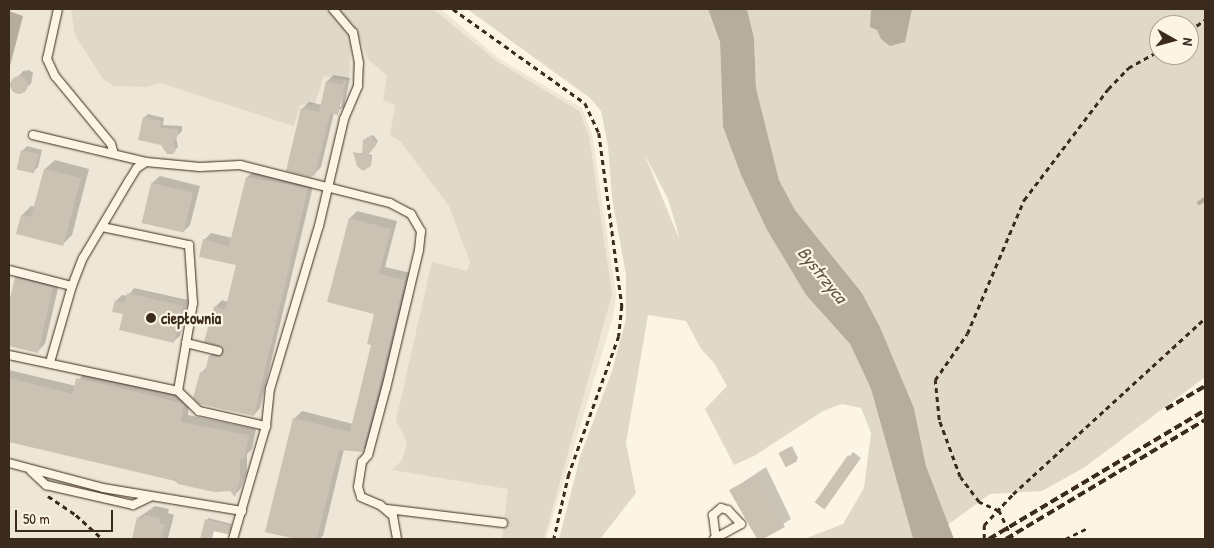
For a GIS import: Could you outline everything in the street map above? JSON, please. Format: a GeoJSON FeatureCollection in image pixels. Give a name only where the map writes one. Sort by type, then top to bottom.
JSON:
{"type":"FeatureCollection","features":[{"type":"Feature","properties":{"kind":"lane"},"geometry":{"type":"LineString","coordinates":[[58,9],[48,59],[55,76],[111,144],[114,154]]}},
{"type":"Feature","properties":{"kind":"lane"},"geometry":{"type":"LineString","coordinates":[[233,539],[266,426],[270,388],[298,302],[329,186],[344,119],[358,86],[359,63],[353,33],[333,9]]}},
{"type":"Feature","properties":{"kind":"lane"},"geometry":{"type":"LineString","coordinates":[[33,135],[146,162],[200,167],[240,165],[329,186],[402,209],[418,222],[421,231],[386,388],[368,455],[362,462],[358,487],[361,497],[387,509],[503,523]]}},
{"type":"Feature","properties":{"kind":"lane"},"geometry":{"type":"LineString","coordinates":[[50,362],[82,258],[137,168],[146,162]]}},
{"type":"Feature","properties":{"kind":"lane"},"geometry":{"type":"LineString","coordinates":[[102,227],[189,245],[193,303],[178,391]]}},
{"type":"Feature","properties":{"kind":"lane"},"geometry":{"type":"LineString","coordinates":[[9,270],[72,286]]}},
{"type":"Feature","properties":{"kind":"lane"},"geometry":{"type":"LineString","coordinates":[[186,343],[218,351]]}},
{"type":"Feature","properties":{"kind":"lane"},"geometry":{"type":"LineString","coordinates":[[9,355],[50,362],[178,391],[200,411],[266,426]]}},
{"type":"Feature","properties":{"kind":"lane"},"geometry":{"type":"LineString","coordinates":[[9,463],[150,497],[242,511]]}},
{"type":"Feature","properties":{"kind":"lane"},"geometry":{"type":"LineString","coordinates":[[30,469],[46,484],[133,505],[150,497]]}},
{"type":"Feature","properties":{"kind":"lane"},"geometry":{"type":"LineString","coordinates":[[387,509],[396,523],[397,539]]}},
{"type":"Feature","properties":{"kind":"path"},"geometry":{"type":"LineString","coordinates":[[453,9],[585,102],[599,133],[622,306],[619,336],[569,474],[554,539]]}},
{"type":"Feature","properties":{"kind":"path"},"geometry":{"type":"LineString","coordinates":[[1012,539],[999,512],[979,502],[960,477],[939,420],[936,380],[967,334],[1024,200],[1108,89],[1128,68],[1149,56]]}},
{"type":"Feature","properties":{"kind":"path"},"geometry":{"type":"LineString","coordinates":[[984,539],[984,525],[999,512],[1013,494],[1205,318]]}},
{"type":"Feature","properties":{"kind":"path"},"geometry":{"type":"LineString","coordinates":[[41,480],[38,489],[76,515],[103,539]]}},
{"type":"Feature","properties":{"kind":"path"},"geometry":{"type":"LineString","coordinates":[[1065,539],[1088,528]]}},
{"type":"Feature","properties":{"kind":"shaded area"},"geometry":{"type":"Polygon","coordinates":[[[9,9],[441,9],[498,58],[582,108],[592,134],[616,294],[613,317],[546,539],[244,539],[214,531],[211,539],[9,539],[9,9]]]}},
{"type":"Feature","properties":{"kind":"shaded area"},"geometry":{"type":"Polygon","coordinates":[[[71,9],[328,9],[351,37],[349,81],[324,76],[315,104],[300,105],[294,126],[160,83],[147,87],[114,86],[103,79],[75,35],[71,9]]]}},
{"type":"Feature","properties":{"kind":"shaded area"},"geometry":{"type":"Polygon","coordinates":[[[338,9],[433,9],[495,60],[579,111],[589,136],[612,294],[544,539],[502,539],[508,489],[392,470],[402,460],[407,443],[396,420],[432,262],[467,271],[470,262],[449,206],[400,141],[390,135],[395,105],[383,100],[387,76],[368,59],[357,32],[338,9]]]}},
{"type":"Feature","properties":{"kind":"shaded area"},"geometry":{"type":"Polygon","coordinates":[[[467,9],[708,9],[720,42],[723,127],[741,175],[767,230],[806,295],[850,344],[871,389],[913,539],[804,539],[843,524],[864,488],[871,433],[861,408],[842,404],[823,411],[754,456],[734,465],[705,409],[727,386],[714,363],[701,349],[686,321],[648,315],[626,443],[636,493],[600,539],[559,539],[580,457],[612,371],[626,319],[626,275],[612,197],[608,146],[601,111],[590,98],[467,9]],[[644,153],[679,236],[668,199],[644,153]]]}},
{"type":"Feature","properties":{"kind":"shaded area"},"geometry":{"type":"Polygon","coordinates":[[[747,9],[1205,9],[1205,377],[1085,467],[1042,491],[990,494],[946,526],[926,466],[914,408],[880,327],[862,293],[795,210],[779,180],[756,88],[754,38],[747,9]]]}},
{"type":"Feature","properties":{"kind":"water","name":"Bystrzyca"},"geometry":{"type":"Polygon","coordinates":[[[708,9],[747,9],[754,38],[756,88],[779,180],[795,210],[862,293],[880,327],[914,408],[926,466],[954,539],[913,539],[871,389],[850,344],[806,295],[767,230],[741,175],[723,127],[720,42],[708,9]]]}},
{"type":"Feature","properties":{"kind":"water"},"geometry":{"type":"Polygon","coordinates":[[[871,9],[912,9],[905,42],[890,46],[881,39],[877,30],[870,27],[871,9]]]}},
{"type":"Feature","properties":{"kind":"water"},"geometry":{"type":"Polygon","coordinates":[[[9,11],[23,16],[9,70],[9,11]]]}},
{"type":"Feature","properties":{"kind":"building"},"geometry":{"type":"Polygon","coordinates":[[[19,76],[25,79],[28,85],[25,91],[19,94],[13,91],[10,85],[13,79],[19,76]]]}},
{"type":"Feature","properties":{"kind":"building"},"geometry":{"type":"Polygon","coordinates":[[[326,81],[345,85],[338,115],[330,113],[315,175],[310,177],[286,171],[301,108],[319,112],[326,81]]]}},
{"type":"Feature","properties":{"kind":"building"},"geometry":{"type":"Polygon","coordinates":[[[143,117],[161,121],[160,128],[178,129],[178,136],[173,142],[176,150],[173,154],[167,154],[161,145],[138,140],[143,117]]]}},
{"type":"Feature","properties":{"kind":"building"},"geometry":{"type":"Polygon","coordinates":[[[371,136],[377,144],[367,156],[370,156],[371,166],[363,171],[357,166],[353,152],[362,154],[363,140],[371,136]]]}},
{"type":"Feature","properties":{"kind":"building"},"geometry":{"type":"Polygon","coordinates":[[[21,150],[39,154],[34,174],[17,169],[21,150]]]}},
{"type":"Feature","properties":{"kind":"building"},"geometry":{"type":"Polygon","coordinates":[[[44,169],[81,178],[63,246],[16,234],[21,215],[31,217],[44,169]]]}},
{"type":"Feature","properties":{"kind":"building"},"geometry":{"type":"Polygon","coordinates":[[[246,177],[308,188],[254,416],[199,404],[193,398],[200,372],[205,373],[209,355],[219,356],[223,353],[222,347],[204,342],[214,306],[225,310],[236,265],[199,257],[203,239],[229,246],[246,177]]]}},
{"type":"Feature","properties":{"kind":"building"},"geometry":{"type":"Polygon","coordinates":[[[151,183],[193,193],[184,233],[142,223],[151,183]]]}},
{"type":"Feature","properties":{"kind":"building"},"geometry":{"type":"Polygon","coordinates":[[[349,218],[391,229],[379,274],[405,280],[363,452],[339,450],[317,539],[296,539],[265,532],[293,418],[350,432],[371,345],[367,344],[374,314],[327,302],[349,218]]]}},
{"type":"Feature","properties":{"kind":"building"},"geometry":{"type":"Polygon","coordinates":[[[15,277],[53,287],[38,353],[9,346],[9,303],[15,277]]]}},
{"type":"Feature","properties":{"kind":"building","name":"ciepłownia"},"geometry":{"type":"Polygon","coordinates":[[[127,293],[183,306],[174,343],[119,330],[123,314],[112,312],[115,300],[125,303],[127,293]]]}},
{"type":"Feature","properties":{"kind":"building"},"geometry":{"type":"Polygon","coordinates":[[[9,378],[73,394],[76,378],[146,394],[184,404],[181,422],[249,435],[245,457],[240,460],[240,480],[235,497],[230,491],[214,492],[9,442],[9,378]]]}},
{"type":"Feature","properties":{"kind":"building"},"geometry":{"type":"Polygon","coordinates":[[[790,447],[797,461],[786,467],[778,453],[790,447]]]}},
{"type":"Feature","properties":{"kind":"building"},"geometry":{"type":"Polygon","coordinates":[[[848,455],[858,462],[825,509],[815,503],[848,455]]]}},
{"type":"Feature","properties":{"kind":"building"},"geometry":{"type":"Polygon","coordinates":[[[758,474],[785,527],[763,539],[757,539],[729,490],[758,474]]]}},
{"type":"Feature","properties":{"kind":"building"},"geometry":{"type":"Polygon","coordinates":[[[144,515],[160,518],[159,523],[165,524],[161,539],[132,539],[137,517],[143,519],[144,515]]]}},
{"type":"Feature","properties":{"kind":"building"},"geometry":{"type":"Polygon","coordinates":[[[205,519],[231,526],[228,534],[213,531],[211,539],[200,539],[205,519]]]}},
{"type":"Feature","properties":{"kind":"waterway"},"geometry":{"type":"LineString","coordinates":[[1199,203],[1205,199]]}},
{"type":"Feature","properties":{"kind":"railway"},"geometry":{"type":"LineString","coordinates":[[1166,409],[1205,386]]}},
{"type":"Feature","properties":{"kind":"railway"},"geometry":{"type":"LineString","coordinates":[[989,539],[1205,410]]}},
{"type":"Feature","properties":{"kind":"railway"},"geometry":{"type":"LineString","coordinates":[[1006,539],[1205,420]]}},
{"type":"Feature","properties":{"kind":"place","name":"ciepłownia"},"geometry":{"type":"Point","coordinates":[151,318]}}]}
